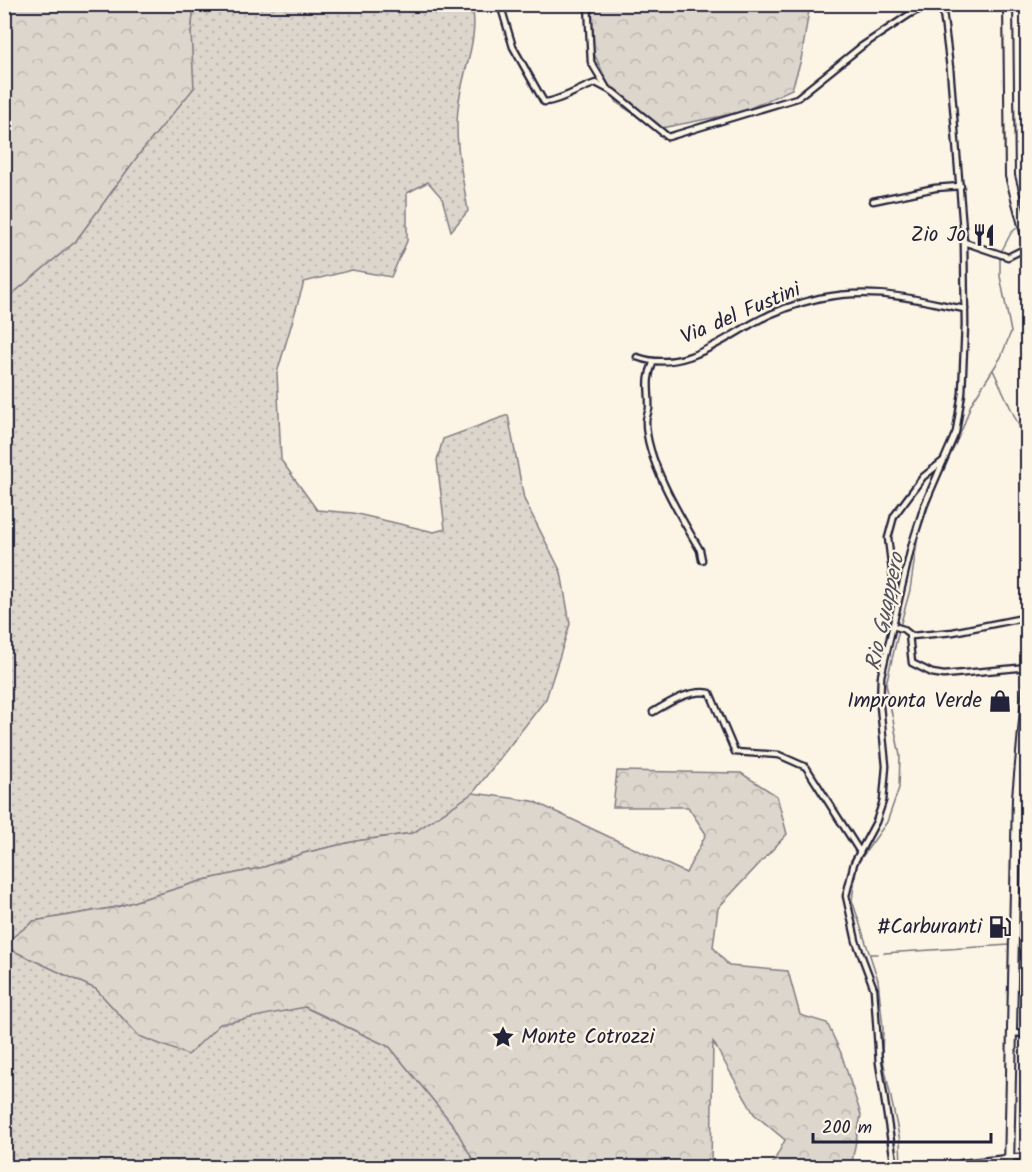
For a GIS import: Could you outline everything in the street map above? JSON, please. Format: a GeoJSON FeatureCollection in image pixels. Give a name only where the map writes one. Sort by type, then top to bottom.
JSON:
{"type":"FeatureCollection","features":[{"type":"Feature","properties":{"kind":"main road"},"geometry":{"type":"LineString","coordinates":[[1008,4],[1009,163],[1017,211],[1027,241]]}},
{"type":"Feature","properties":{"kind":"main road"},"geometry":{"type":"LineString","coordinates":[[1010,1167],[1017,797],[1028,676]]}},
{"type":"Feature","properties":{"kind":"street"},"geometry":{"type":"LineString","coordinates":[[500,4],[513,47],[544,102],[552,102],[577,88],[596,84],[607,89],[668,137],[797,98],[862,46],[910,14],[931,4]]}},
{"type":"Feature","properties":{"kind":"street"},"geometry":{"type":"LineString","coordinates":[[588,4],[591,62],[607,89]]}},
{"type":"Feature","properties":{"kind":"street"},"geometry":{"type":"LineString","coordinates":[[895,1167],[879,1063],[874,989],[846,907],[847,886],[883,801],[886,766],[879,688],[900,594],[924,506],[956,432],[962,393],[965,309],[964,242],[961,186],[942,4]]}},
{"type":"Feature","properties":{"kind":"street"},"geometry":{"type":"LineString","coordinates":[[873,201],[935,188],[961,186]]}},
{"type":"Feature","properties":{"kind":"street"},"geometry":{"type":"LineString","coordinates":[[964,242],[1008,257],[1027,241]]}},
{"type":"Feature","properties":{"kind":"street","name":"Via del Fustini"},"geometry":{"type":"LineString","coordinates":[[653,363],[664,363],[704,351],[775,312],[819,298],[875,292],[965,309]]}},
{"type":"Feature","properties":{"kind":"street"},"geometry":{"type":"LineString","coordinates":[[637,357],[653,363],[646,383],[649,411],[646,423],[649,440],[663,481],[700,550],[702,560]]}},
{"type":"Feature","properties":{"kind":"street"},"geometry":{"type":"LineString","coordinates":[[900,594],[895,589],[892,578],[888,538],[894,516],[923,477],[943,461]]}},
{"type":"Feature","properties":{"kind":"street"},"geometry":{"type":"LineString","coordinates":[[909,635],[953,632],[1028,617]]}},
{"type":"Feature","properties":{"kind":"street"},"geometry":{"type":"LineString","coordinates":[[894,626],[903,628],[909,635],[912,663],[932,673],[944,675],[1028,667]]}},
{"type":"Feature","properties":{"kind":"street"},"geometry":{"type":"LineString","coordinates":[[653,712],[672,701],[700,691],[710,693],[735,752],[779,754],[807,767],[860,852]]}},
{"type":"Feature","properties":{"kind":"street"},"geometry":{"type":"LineString","coordinates":[[1012,1033],[1028,1034]]}},
{"type":"Feature","properties":{"kind":"street"},"geometry":{"type":"LineString","coordinates":[[951,1167],[962,1162],[1028,1156]]}},
{"type":"Feature","properties":{"kind":"green space"},"geometry":{"type":"Polygon","coordinates":[[[5,4],[194,5],[191,33],[194,88],[140,153],[75,242],[5,300],[5,4]]]}},
{"type":"Feature","properties":{"kind":"green space"},"geometry":{"type":"Polygon","coordinates":[[[810,4],[801,60],[792,89],[742,112],[657,129],[617,103],[590,45],[585,5],[810,4]]]}},
{"type":"Feature","properties":{"kind":"green space"},"geometry":{"type":"Polygon","coordinates":[[[194,5],[472,5],[474,31],[460,96],[457,122],[468,211],[451,231],[442,198],[428,182],[407,193],[407,241],[391,277],[352,270],[304,282],[277,373],[281,460],[317,510],[353,513],[434,532],[445,529],[437,460],[443,439],[508,415],[524,499],[561,572],[570,624],[546,699],[473,793],[413,833],[356,841],[304,853],[264,867],[204,880],[117,907],[34,921],[5,943],[5,300],[75,242],[140,152],[193,88],[191,33],[194,5]]]}},
{"type":"Feature","properties":{"kind":"green space"},"geometry":{"type":"Polygon","coordinates":[[[617,771],[741,773],[777,796],[787,834],[718,908],[713,947],[729,966],[788,971],[800,1015],[827,1023],[841,1053],[861,1115],[851,1167],[771,1167],[785,1140],[754,1114],[713,1042],[711,1167],[477,1167],[454,1126],[390,1047],[305,1007],[220,1024],[188,1055],[139,1036],[96,989],[5,947],[5,943],[34,921],[117,907],[204,880],[264,867],[304,853],[356,841],[413,833],[473,793],[533,801],[686,873],[706,834],[688,807],[613,807],[617,771]]]}},
{"type":"Feature","properties":{"kind":"green space"},"geometry":{"type":"Polygon","coordinates":[[[5,947],[96,989],[139,1036],[304,1007],[390,1047],[454,1126],[477,1167],[5,1168],[5,947]]]}},
{"type":"Feature","properties":{"kind":"waterway","name":"Rio Guappero"},"geometry":{"type":"LineString","coordinates":[[1001,252],[1011,233],[1020,225]]}},
{"type":"Feature","properties":{"kind":"waterway","name":"Rio Guappero"},"geometry":{"type":"LineString","coordinates":[[900,626],[910,590],[918,536],[933,493],[971,404],[1001,357],[1011,332],[1000,276],[1000,257]]}},
{"type":"Feature","properties":{"kind":"waterway"},"geometry":{"type":"LineString","coordinates":[[993,370],[1019,426],[1028,454]]}},
{"type":"Feature","properties":{"kind":"waterway","name":"Rio Guappero"},"geometry":{"type":"LineString","coordinates":[[899,630],[886,684],[900,756],[899,788],[887,822],[857,864],[852,900],[878,980],[883,1028],[882,1055],[900,1141],[901,1168]]}},
{"type":"Feature","properties":{"kind":"waterway"},"geometry":{"type":"LineString","coordinates":[[1018,944],[1028,946]]}},
{"type":"Feature","properties":{"kind":"waterway"},"geometry":{"type":"LineString","coordinates":[[884,953],[1010,945]]}},
{"type":"Feature","properties":{"kind":"waterway"},"geometry":{"type":"LineString","coordinates":[[870,954],[878,954]]}},
{"type":"Feature","properties":{"kind":"place","name":"Zio Jo"},"geometry":{"type":"Point","coordinates":[984,235]}},
{"type":"Feature","properties":{"kind":"place","name":"Impronta Verde"},"geometry":{"type":"Point","coordinates":[1000,701]}},
{"type":"Feature","properties":{"kind":"place","name":"#Carburanti"},"geometry":{"type":"Point","coordinates":[1000,927]}},
{"type":"Feature","properties":{"kind":"place","name":"Monte Cotrozzi"},"geometry":{"type":"Point","coordinates":[503,1037]}}]}
